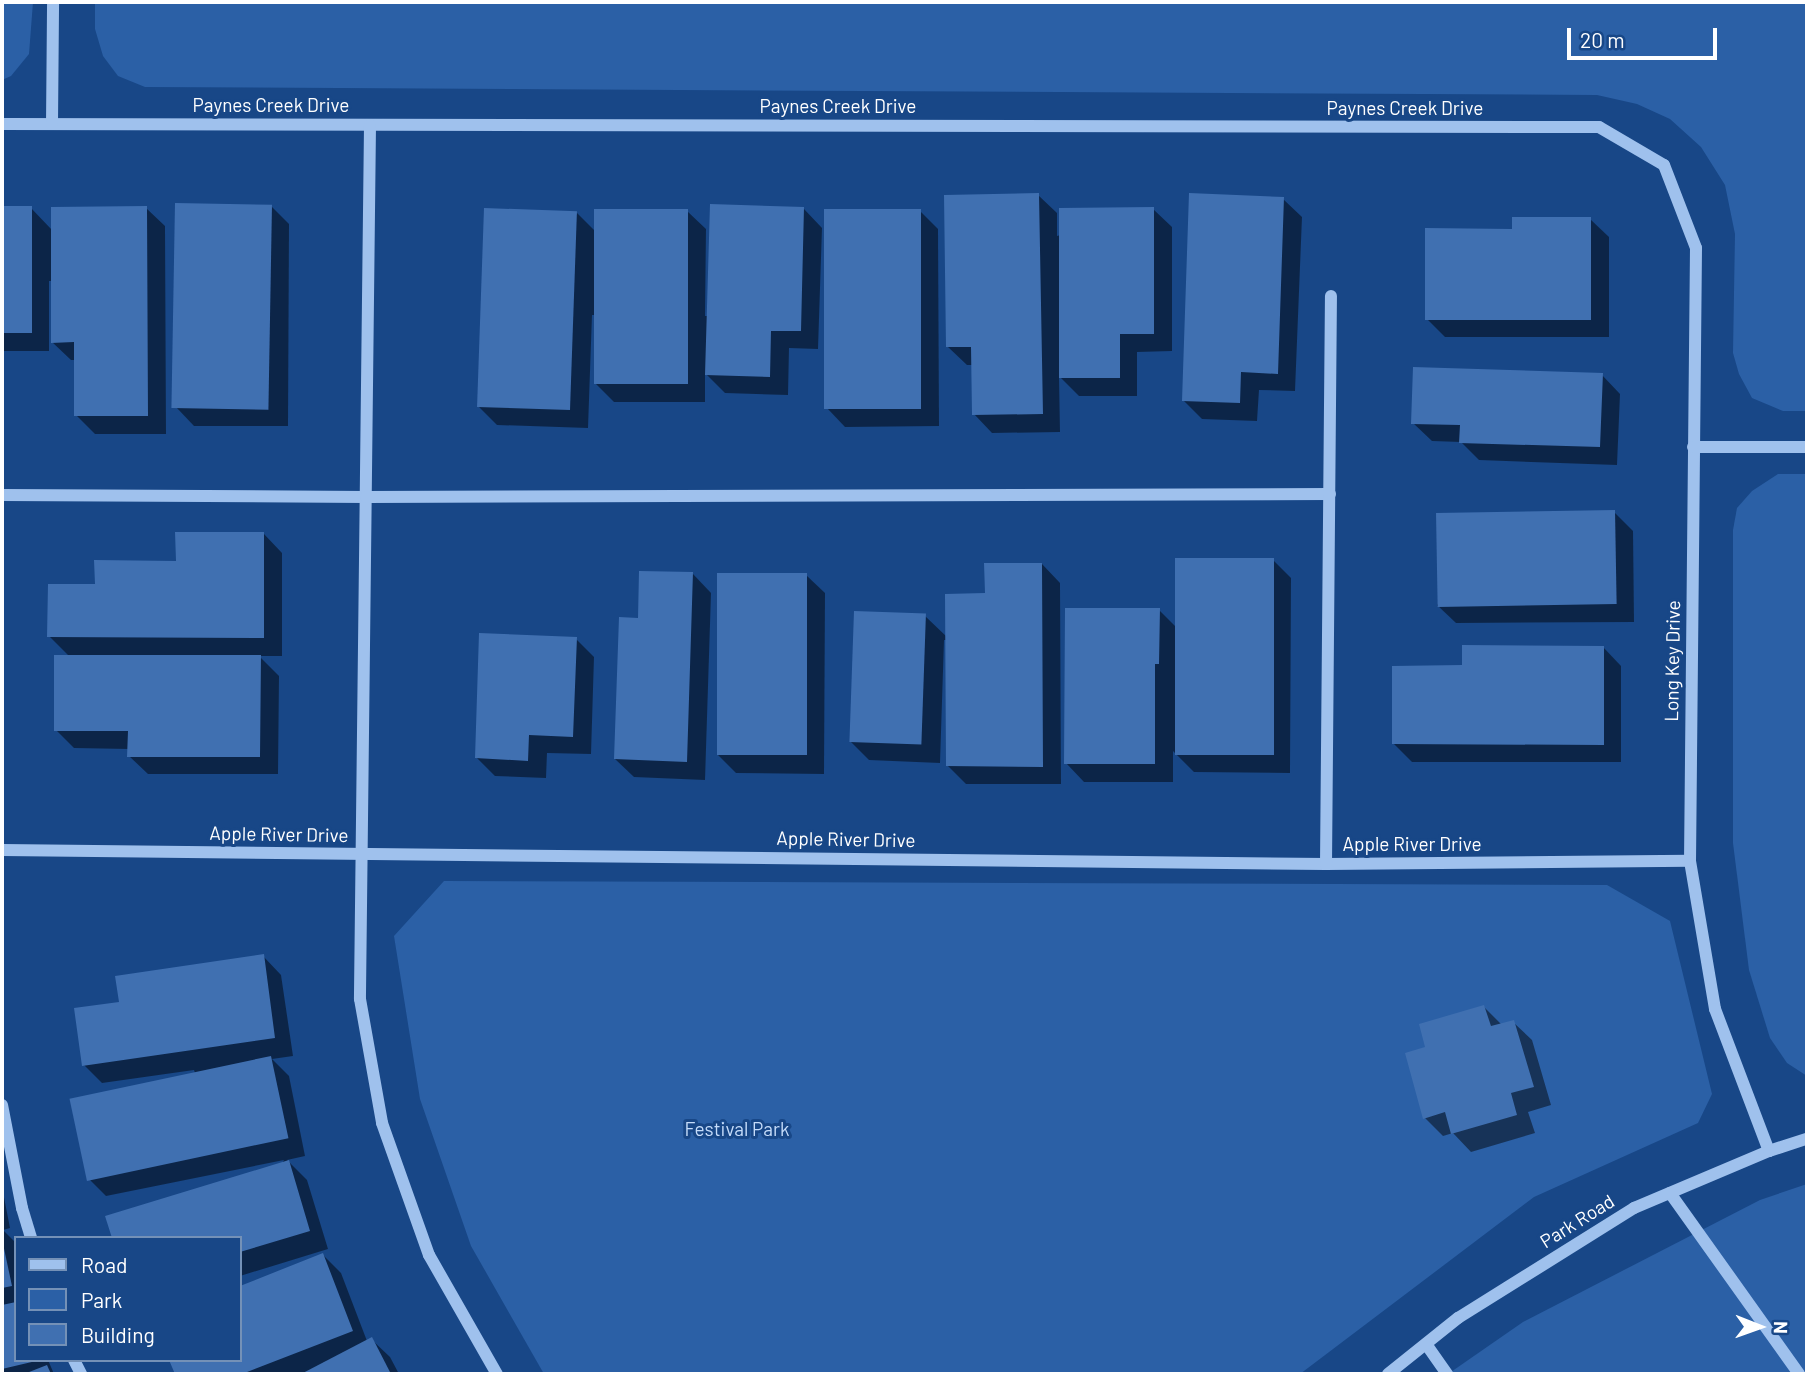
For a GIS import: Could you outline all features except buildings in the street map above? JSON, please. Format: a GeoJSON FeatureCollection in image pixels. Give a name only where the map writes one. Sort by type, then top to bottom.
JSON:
{"type":"FeatureCollection","features":[{"type":"Feature","properties":{"kind":"street"},"geometry":{"type":"LineString","coordinates":[[52,124],[53,2]]}},
{"type":"Feature","properties":{"kind":"street","name":"Paynes Creek Drive"},"geometry":{"type":"LineString","coordinates":[[2,124],[1599,127],[1664,165]]}},
{"type":"Feature","properties":{"kind":"street"},"geometry":{"type":"LineString","coordinates":[[370,125],[360,999],[382,1123],[429,1255],[497,1374]]}},
{"type":"Feature","properties":{"kind":"street","name":"Long Key Drive"},"geometry":{"type":"LineString","coordinates":[[1664,165],[1696,248],[1690,861],[1715,1009],[1769,1151]]}},
{"type":"Feature","properties":{"kind":"street"},"geometry":{"type":"LineString","coordinates":[[1326,864],[1331,296]]}},
{"type":"Feature","properties":{"kind":"street"},"geometry":{"type":"LineString","coordinates":[[1693,447],[1807,447]]}},
{"type":"Feature","properties":{"kind":"street"},"geometry":{"type":"LineString","coordinates":[[2,495],[366,497],[1329,494]]}},
{"type":"Feature","properties":{"kind":"street","name":"Apple River Drive"},"geometry":{"type":"LineString","coordinates":[[2,850],[1326,864],[1690,861]]}},
{"type":"Feature","properties":{"kind":"street"},"geometry":{"type":"LineString","coordinates":[[2,1105],[22,1209],[30,1236]]}},
{"type":"Feature","properties":{"kind":"street","name":"Park Road"},"geometry":{"type":"LineString","coordinates":[[1388,1374],[1458,1318],[1634,1208],[1769,1151],[1807,1139]]}},
{"type":"Feature","properties":{"kind":"street"},"geometry":{"type":"LineString","coordinates":[[1671,1193],[1799,1374]]}},
{"type":"Feature","properties":{"kind":"street"},"geometry":{"type":"LineString","coordinates":[[1426,1344],[1447,1374]]}},
{"type":"Feature","properties":{"kind":"green space"},"geometry":{"type":"Polygon","coordinates":[[[2,2],[33,2],[29,54],[11,76],[2,80],[2,2]]]}},
{"type":"Feature","properties":{"kind":"green space"},"geometry":{"type":"Polygon","coordinates":[[[95,2],[1807,2],[1807,411],[1783,411],[1752,398],[1739,374],[1733,353],[1735,234],[1725,185],[1701,147],[1670,119],[1637,104],[1597,95],[145,87],[118,76],[103,56],[95,29],[95,2]]]}},
{"type":"Feature","properties":{"kind":"green space"},"geometry":{"type":"Polygon","coordinates":[[[1778,474],[1807,474],[1807,1076],[1787,1063],[1770,1038],[1749,970],[1733,843],[1733,530],[1737,508],[1752,491],[1778,474]]]}},
{"type":"Feature","properties":{"kind":"green space","name":"Festival Park"},"geometry":{"type":"Polygon","coordinates":[[[444,881],[1607,885],[1670,921],[1712,1094],[1698,1123],[1534,1197],[1300,1374],[544,1374],[471,1246],[420,1099],[394,936],[444,881]]]}},
{"type":"Feature","properties":{"kind":"green space"},"geometry":{"type":"Polygon","coordinates":[[[1807,1184],[1807,1374],[1448,1374],[1523,1322],[1760,1200],[1807,1184]]]}}]}
